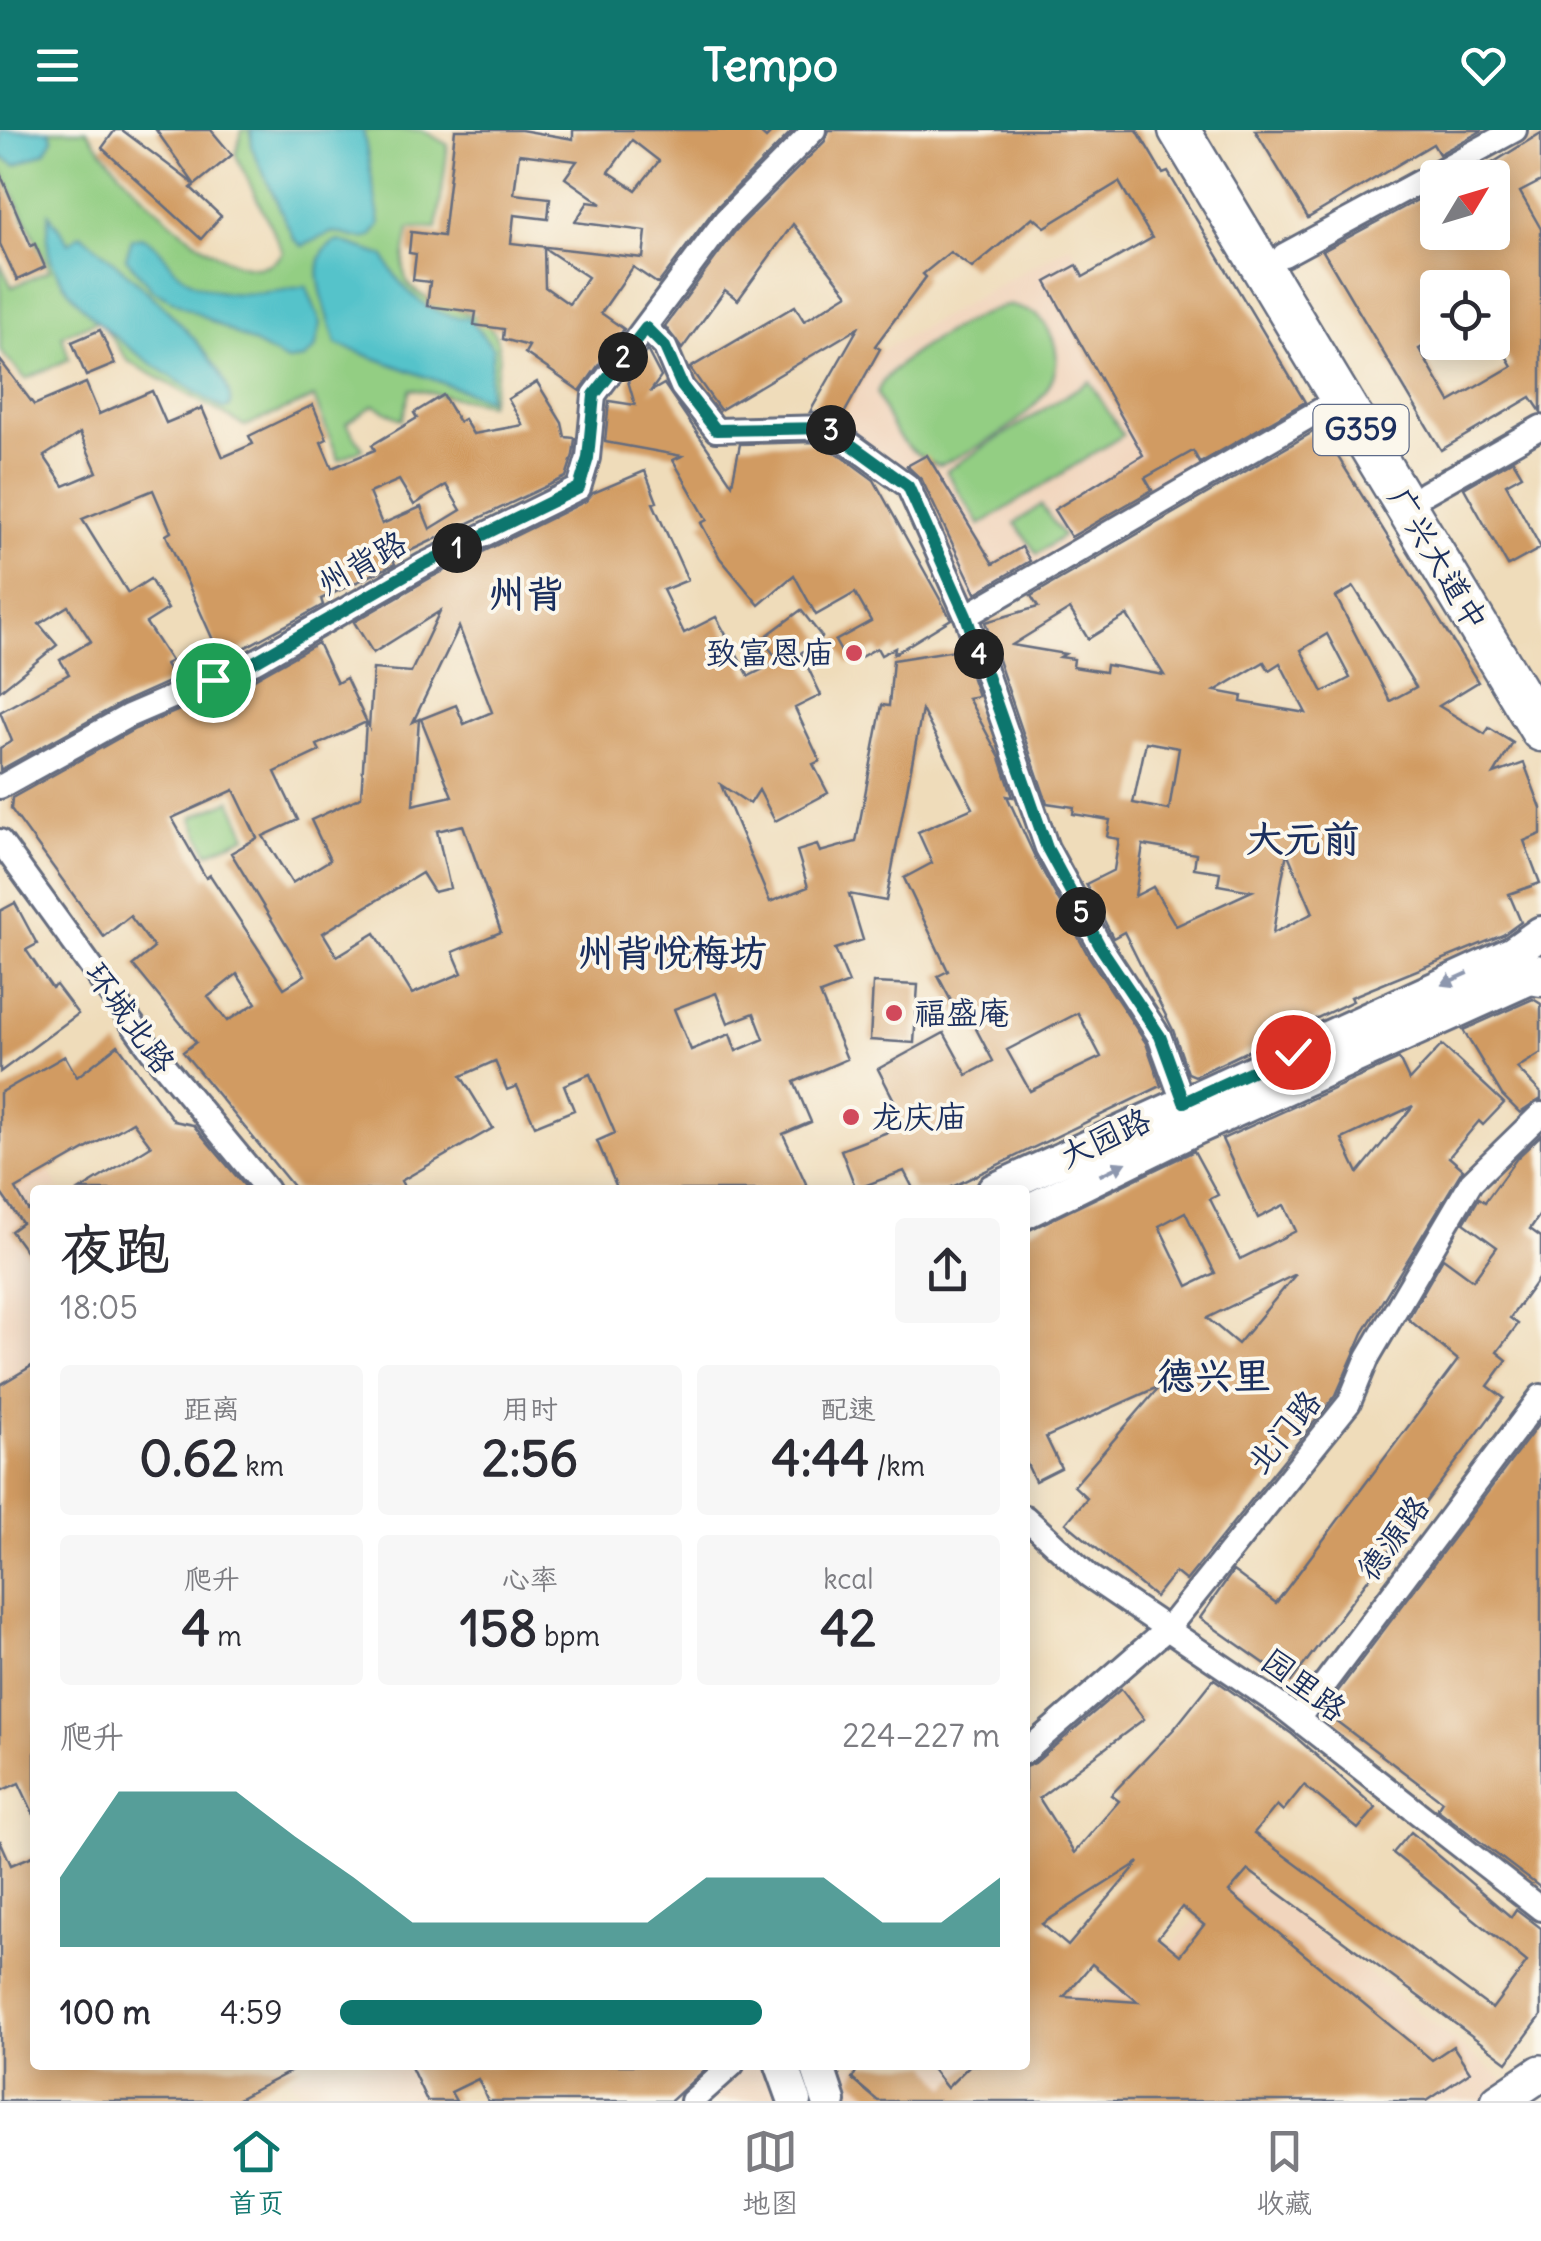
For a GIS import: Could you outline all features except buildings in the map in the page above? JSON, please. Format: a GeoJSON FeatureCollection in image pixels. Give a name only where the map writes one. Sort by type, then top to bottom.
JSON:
{"type":"FeatureCollection","features":[{"type":"Feature","properties":{"kind":"highway","name":"广兴大道中"},"geometry":{"type":"LineString","coordinates":[[1180,130],[1342,398],[1532,682]]}},
{"type":"Feature","properties":{"kind":"highway","name":"广兴大道中"},"geometry":{"type":"LineString","coordinates":[[1210,130],[1532,682],[1541,731]]}},
{"type":"Feature","properties":{"kind":"main road"},"geometry":{"type":"LineString","coordinates":[[1532,682],[1541,758]]}},
{"type":"Feature","properties":{"kind":"main road"},"geometry":{"type":"LineString","coordinates":[[1537,960],[1541,912]]}},
{"type":"Feature","properties":{"kind":"main road","name":"大园路"},"geometry":{"type":"LineString","coordinates":[[1005,1185],[1184,1102],[1537,960]]}},
{"type":"Feature","properties":{"kind":"main road","name":"大园路"},"geometry":{"type":"LineString","coordinates":[[1030,1210],[1537,960]]}},
{"type":"Feature","properties":{"kind":"main road"},"geometry":{"type":"LineString","coordinates":[[819,2070],[829,2101]]}},
{"type":"Feature","properties":{"kind":"main road"},"geometry":{"type":"LineString","coordinates":[[1499,2101],[1541,2073]]}},
{"type":"Feature","properties":{"kind":"street","name":"州背路"},"geometry":{"type":"LineString","coordinates":[[0,786],[128,716],[254,662],[424,564],[579,488],[588,458],[594,395],[725,220],[814,130]]}},
{"type":"Feature","properties":{"kind":"street"},"geometry":{"type":"LineString","coordinates":[[1284,256],[1514,130]]}},
{"type":"Feature","properties":{"kind":"street"},"geometry":{"type":"LineString","coordinates":[[646,328],[665,347],[682,386],[716,430],[828,428],[908,486],[966,616],[1047,848],[1101,948],[1160,1036],[1184,1102]]}},
{"type":"Feature","properties":{"kind":"street"},"geometry":{"type":"LineString","coordinates":[[966,616],[1342,398]]}},
{"type":"Feature","properties":{"kind":"street"},"geometry":{"type":"LineString","coordinates":[[1425,493],[1541,427]]}},
{"type":"Feature","properties":{"kind":"street","name":"环城北路"},"geometry":{"type":"LineString","coordinates":[[0,840],[152,1051],[263,1185]]}},
{"type":"Feature","properties":{"kind":"street","name":"北门路"},"geometry":{"type":"LineString","coordinates":[[1030,1748],[1169,1628],[1349,1403],[1368,1357],[1471,1182],[1541,1114]]}},
{"type":"Feature","properties":{"kind":"street","name":"德源路"},"geometry":{"type":"LineString","coordinates":[[1298,1720],[1541,1396]]}},
{"type":"Feature","properties":{"kind":"street","name":"园里路"},"geometry":{"type":"LineString","coordinates":[[1030,1522],[1089,1576],[1298,1720],[1541,1910]]}},
{"type":"Feature","properties":{"kind":"street"},"geometry":{"type":"LineString","coordinates":[[692,2101],[726,2070]]}},
{"type":"Feature","properties":{"kind":"shaded area"},"geometry":{"type":"Polygon","coordinates":[[[1070,245],[1201,479],[966,616],[908,486],[838,436],[865,360],[1070,245]]]}},
{"type":"Feature","properties":{"kind":"shaded area"},"geometry":{"type":"Polygon","coordinates":[[[0,1087],[57,1185],[30,1185],[30,1397],[0,1416],[0,1087]]]}},
{"type":"Feature","properties":{"kind":"shaded area"},"geometry":{"type":"Polygon","coordinates":[[[1241,1873],[1516,2090],[1523,2101],[567,2101],[590,2070],[1030,2070],[1030,2049],[1047,1993],[1129,1989],[1241,1873]]]}},
{"type":"Feature","properties":{"kind":"shaded area"},"geometry":{"type":"Polygon","coordinates":[[[303,2070],[410,2070],[425,2101],[304,2101],[290,2076],[303,2070]]]}},
{"type":"Feature","properties":{"kind":"green space"},"geometry":{"type":"Polygon","coordinates":[[[0,130],[87,130],[121,173],[178,227],[209,250],[239,264],[264,266],[283,252],[236,155],[242,130],[422,130],[448,145],[437,229],[409,229],[405,277],[417,292],[474,316],[495,335],[499,356],[489,404],[411,389],[402,420],[374,405],[346,423],[363,448],[339,460],[314,398],[245,426],[128,361],[99,320],[62,335],[69,359],[26,379],[0,351],[0,263],[12,287],[50,270],[0,167],[0,130]]]}},
{"type":"Feature","properties":{"kind":"green space"},"geometry":{"type":"Polygon","coordinates":[[[1009,305],[1037,314],[1053,340],[1056,364],[1049,386],[1033,407],[988,441],[939,465],[926,459],[899,438],[887,418],[877,393],[884,380],[934,340],[976,317],[1009,305]]]}},
{"type":"Feature","properties":{"kind":"green space"},"geometry":{"type":"Polygon","coordinates":[[[1089,381],[1123,435],[980,525],[946,471],[1089,381]]]}},
{"type":"Feature","properties":{"kind":"green space"},"geometry":{"type":"Polygon","coordinates":[[[1041,505],[1063,536],[1037,554],[1015,523],[1041,505]]]}},
{"type":"Feature","properties":{"kind":"green space"},"geometry":{"type":"Polygon","coordinates":[[[231,800],[247,836],[208,853],[192,817],[231,800]]]}},
{"type":"Feature","properties":{"kind":"water"},"geometry":{"type":"Polygon","coordinates":[[[0,130],[49,130],[53,139],[45,152],[15,165],[0,156],[0,130]]]}},
{"type":"Feature","properties":{"kind":"water"},"geometry":{"type":"Polygon","coordinates":[[[251,130],[363,130],[380,224],[371,237],[363,239],[333,232],[302,246],[294,239],[252,148],[251,130]]]}},
{"type":"Feature","properties":{"kind":"water"},"geometry":{"type":"Polygon","coordinates":[[[49,214],[69,243],[81,234],[172,315],[215,365],[227,388],[230,407],[224,409],[150,363],[76,299],[59,276],[49,253],[49,214]]]}},
{"type":"Feature","properties":{"kind":"water"},"geometry":{"type":"Polygon","coordinates":[[[141,237],[156,246],[175,269],[204,288],[238,294],[306,286],[321,323],[315,349],[304,359],[287,361],[153,290],[126,258],[132,239],[141,237]]]}},
{"type":"Feature","properties":{"kind":"water"},"geometry":{"type":"Polygon","coordinates":[[[339,241],[384,256],[398,280],[429,307],[468,318],[493,348],[487,399],[336,344],[318,271],[327,248],[339,241]]]}},
{"type":"Feature","properties":{"kind":"place","name":"致富恩庙"},"geometry":{"type":"Point","coordinates":[854,653]}},
{"type":"Feature","properties":{"kind":"place","name":"福盛庵"},"geometry":{"type":"Point","coordinates":[894,1013]}},
{"type":"Feature","properties":{"kind":"place","name":"龙庆庙"},"geometry":{"type":"Point","coordinates":[851,1117]}},
{"type":"Feature","properties":{"kind":"district","name":"州背"},"geometry":{"type":"Point","coordinates":[526,594]}},
{"type":"Feature","properties":{"kind":"district","name":"大元前"},"geometry":{"type":"Point","coordinates":[1303,839]}},
{"type":"Feature","properties":{"kind":"district","name":"州背悦梅坊"},"geometry":{"type":"Point","coordinates":[672,953]}},
{"type":"Feature","properties":{"kind":"district","name":"德兴里"},"geometry":{"type":"Point","coordinates":[1214,1376]}},
{"type":"Feature","properties":{"kind":"route"},"geometry":{"type":"LineString","coordinates":[[213,680],[254,662],[424,564],[579,488],[588,458],[594,395],[646,328],[665,347],[682,386],[716,430],[828,428],[908,486],[966,616],[1047,848],[1101,948],[1160,1036],[1184,1102],[1293,1052]]}}]}
